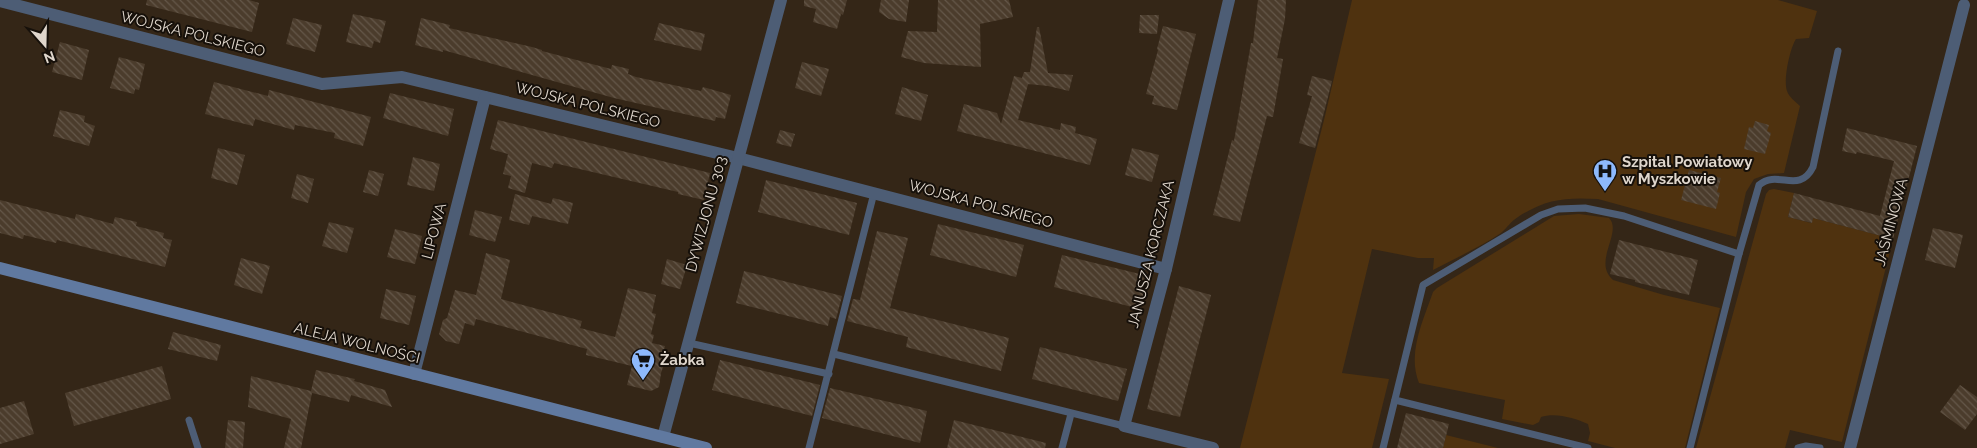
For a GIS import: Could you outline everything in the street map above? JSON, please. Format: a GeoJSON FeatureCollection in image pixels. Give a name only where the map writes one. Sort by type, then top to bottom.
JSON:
{"type":"FeatureCollection","features":[{"type":"Feature","properties":{"kind":"street","name":"DYWIZJONU 303"},"geometry":{"type":"LineString","coordinates":[[663,437],[781,0]]}},
{"type":"Feature","properties":{"kind":"street","name":"JANUSZA KORCZAKA"},"geometry":{"type":"LineString","coordinates":[[1124,426],[1166,268],[1228,0]]}},
{"type":"Feature","properties":{"kind":"street","name":"WOJSKA POLSKIEGO"},"geometry":{"type":"LineString","coordinates":[[0,1],[322,84],[402,77],[738,158],[1166,268]]}},
{"type":"Feature","properties":{"kind":"street","name":"JAŚMINOWA"},"geometry":{"type":"LineString","coordinates":[[1850,448],[1964,5]]}},
{"type":"Feature","properties":{"kind":"street","name":"LIPOWA"},"geometry":{"type":"LineString","coordinates":[[414,374],[485,97]]}},
{"type":"Feature","properties":{"kind":"street","name":"ALEJA WOLNOŚCI"},"geometry":{"type":"LineString","coordinates":[[0,268],[706,448]]}},
{"type":"Feature","properties":{"kind":"street"},"geometry":{"type":"LineString","coordinates":[[1124,426],[1213,448]]}},
{"type":"Feature","properties":{"kind":"lane"},"geometry":{"type":"LineString","coordinates":[[1690,448],[1739,254],[1759,185],[1769,179],[1794,182],[1809,176],[1813,167],[1838,52]]}},
{"type":"Feature","properties":{"kind":"lane"},"geometry":{"type":"LineString","coordinates":[[809,448],[874,193]]}},
{"type":"Feature","properties":{"kind":"lane"},"geometry":{"type":"LineString","coordinates":[[1383,448],[1423,285],[1550,211],[1572,207],[1609,212],[1739,254]]}},
{"type":"Feature","properties":{"kind":"lane"},"geometry":{"type":"LineString","coordinates":[[689,343],[829,374]]}},
{"type":"Feature","properties":{"kind":"lane"},"geometry":{"type":"LineString","coordinates":[[834,354],[1124,426]]}},
{"type":"Feature","properties":{"kind":"lane"},"geometry":{"type":"LineString","coordinates":[[1395,400],[1588,448]]}},
{"type":"Feature","properties":{"kind":"lane"},"geometry":{"type":"LineString","coordinates":[[1062,448],[1071,414]]}},
{"type":"Feature","properties":{"kind":"lane"},"geometry":{"type":"LineString","coordinates":[[189,420],[198,448]]}},
{"type":"Feature","properties":{"kind":"lane"},"geometry":{"type":"LineString","coordinates":[[1798,448],[1806,446],[1820,448]]}},
{"type":"Feature","properties":{"kind":"shaded area"},"geometry":{"type":"Polygon","coordinates":[[[1352,0],[1778,0],[1817,11],[1809,38],[1796,39],[1788,64],[1787,91],[1800,106],[1784,173],[1768,174],[1754,179],[1746,192],[1736,237],[1598,199],[1576,198],[1556,200],[1537,206],[1516,219],[1493,238],[1433,270],[1434,258],[1418,258],[1372,249],[1342,373],[1389,379],[1372,448],[1240,448],[1325,116],[1352,0]]]}},
{"type":"Feature","properties":{"kind":"shaded area"},"geometry":{"type":"Polygon","coordinates":[[[1774,189],[1794,193],[1788,217],[1811,223],[1813,218],[1893,239],[1842,442],[1790,430],[1785,448],[1696,448],[1766,194],[1769,190],[1774,189]]]}},
{"type":"Feature","properties":{"kind":"shaded area"},"geometry":{"type":"Polygon","coordinates":[[[1579,214],[1609,218],[1613,231],[1605,265],[1607,273],[1613,280],[1664,295],[1720,308],[1685,448],[1615,448],[1588,441],[1590,433],[1588,424],[1565,416],[1552,415],[1541,417],[1539,422],[1533,425],[1502,419],[1505,400],[1419,383],[1416,372],[1416,349],[1421,326],[1433,292],[1554,216],[1579,214]]]}},
{"type":"Feature","properties":{"kind":"shaded area"},"geometry":{"type":"Polygon","coordinates":[[[1446,435],[1498,448],[1443,448],[1446,435]]]}},
{"type":"Feature","properties":{"kind":"building"},"geometry":{"type":"Polygon","coordinates":[[[147,0],[249,0],[259,3],[252,32],[146,5],[147,0]]]}},
{"type":"Feature","properties":{"kind":"building"},"geometry":{"type":"Polygon","coordinates":[[[804,0],[847,0],[837,29],[813,22],[816,9],[804,6],[804,0]]]}},
{"type":"Feature","properties":{"kind":"building"},"geometry":{"type":"Polygon","coordinates":[[[881,0],[909,0],[906,22],[889,19],[879,12],[881,0]]]}},
{"type":"Feature","properties":{"kind":"building"},"geometry":{"type":"Polygon","coordinates":[[[938,0],[1009,0],[1013,17],[980,24],[981,67],[924,63],[901,57],[908,31],[937,32],[938,0]]]}},
{"type":"Feature","properties":{"kind":"building"},"geometry":{"type":"Polygon","coordinates":[[[1258,0],[1286,0],[1285,19],[1277,58],[1283,59],[1273,117],[1267,116],[1240,222],[1213,215],[1232,140],[1234,141],[1251,43],[1253,43],[1258,0]]]}},
{"type":"Feature","properties":{"kind":"building"},"geometry":{"type":"Polygon","coordinates":[[[353,14],[386,21],[380,43],[374,41],[372,48],[346,42],[353,14]]]}},
{"type":"Feature","properties":{"kind":"building"},"geometry":{"type":"Polygon","coordinates":[[[1140,15],[1159,15],[1157,34],[1139,33],[1140,15]]]}},
{"type":"Feature","properties":{"kind":"building"},"geometry":{"type":"Polygon","coordinates":[[[293,18],[322,25],[315,52],[286,44],[293,18]]]}},
{"type":"Feature","properties":{"kind":"building"},"geometry":{"type":"Polygon","coordinates":[[[421,18],[450,25],[449,28],[532,47],[611,69],[612,65],[629,69],[628,74],[636,77],[701,91],[703,87],[731,95],[725,119],[716,117],[715,121],[614,98],[443,50],[443,52],[415,45],[421,18]]]}},
{"type":"Feature","properties":{"kind":"building"},"geometry":{"type":"Polygon","coordinates":[[[659,23],[705,34],[701,51],[654,40],[659,23]]]}},
{"type":"Feature","properties":{"kind":"building"},"geometry":{"type":"Polygon","coordinates":[[[1163,26],[1196,34],[1177,110],[1152,104],[1154,96],[1146,94],[1163,26]]]}},
{"type":"Feature","properties":{"kind":"building"},"geometry":{"type":"Polygon","coordinates":[[[1037,27],[1039,27],[1048,73],[1073,75],[1069,91],[1028,84],[1018,120],[1060,130],[1061,123],[1076,127],[1075,133],[1097,139],[1090,165],[957,131],[964,104],[997,113],[1001,124],[1014,76],[1022,78],[1024,72],[1030,72],[1037,27]]]}},
{"type":"Feature","properties":{"kind":"building"},"geometry":{"type":"Polygon","coordinates":[[[60,42],[89,50],[82,80],[52,72],[60,42]]]}},
{"type":"Feature","properties":{"kind":"building"},"geometry":{"type":"Polygon","coordinates":[[[119,57],[145,64],[139,90],[135,89],[134,94],[110,88],[119,57]]]}},
{"type":"Feature","properties":{"kind":"building"},"geometry":{"type":"Polygon","coordinates":[[[802,62],[829,69],[821,96],[795,88],[802,62]]]}},
{"type":"Feature","properties":{"kind":"building"},"geometry":{"type":"Polygon","coordinates":[[[1312,76],[1332,81],[1315,148],[1299,143],[1312,96],[1307,95],[1312,76]]]}},
{"type":"Feature","properties":{"kind":"building"},"geometry":{"type":"Polygon","coordinates":[[[214,82],[268,96],[269,90],[371,117],[363,146],[334,138],[335,133],[295,125],[294,130],[255,119],[253,126],[205,114],[214,82]]]}},
{"type":"Feature","properties":{"kind":"building"},"geometry":{"type":"Polygon","coordinates":[[[902,87],[928,95],[921,121],[895,114],[902,87]]]}},
{"type":"Feature","properties":{"kind":"building"},"geometry":{"type":"Polygon","coordinates":[[[390,93],[454,109],[448,136],[383,118],[390,93]]]}},
{"type":"Feature","properties":{"kind":"building"},"geometry":{"type":"Polygon","coordinates":[[[60,110],[85,116],[84,122],[95,126],[89,146],[53,136],[60,110]]]}},
{"type":"Feature","properties":{"kind":"building"},"geometry":{"type":"Polygon","coordinates":[[[498,120],[710,173],[704,200],[678,194],[678,192],[554,163],[552,168],[532,163],[525,193],[508,188],[511,176],[503,174],[508,154],[490,149],[498,120]]]}},
{"type":"Feature","properties":{"kind":"building"},"geometry":{"type":"Polygon","coordinates":[[[1755,121],[1769,125],[1767,131],[1771,133],[1765,154],[1744,149],[1749,127],[1753,128],[1755,121]]]}},
{"type":"Feature","properties":{"kind":"building"},"geometry":{"type":"Polygon","coordinates":[[[1847,128],[1917,146],[1893,239],[1813,218],[1812,223],[1788,217],[1794,193],[1880,216],[1894,161],[1857,152],[1856,154],[1842,151],[1847,128]]]}},
{"type":"Feature","properties":{"kind":"building"},"geometry":{"type":"Polygon","coordinates":[[[780,130],[795,134],[791,147],[776,143],[780,130]]]}},
{"type":"Feature","properties":{"kind":"building"},"geometry":{"type":"Polygon","coordinates":[[[218,148],[245,155],[237,185],[211,178],[218,148]]]}},
{"type":"Feature","properties":{"kind":"building"},"geometry":{"type":"Polygon","coordinates":[[[1132,148],[1159,155],[1152,182],[1125,175],[1132,148]]]}},
{"type":"Feature","properties":{"kind":"building"},"geometry":{"type":"Polygon","coordinates":[[[413,157],[440,164],[434,191],[407,185],[413,157]]]}},
{"type":"Feature","properties":{"kind":"building"},"geometry":{"type":"Polygon","coordinates":[[[369,170],[384,174],[378,196],[363,192],[369,170]]]}},
{"type":"Feature","properties":{"kind":"building"},"geometry":{"type":"Polygon","coordinates":[[[1689,170],[1721,178],[1717,192],[1720,193],[1716,209],[1681,200],[1689,170]]]}},
{"type":"Feature","properties":{"kind":"building"},"geometry":{"type":"Polygon","coordinates":[[[297,174],[314,179],[308,203],[291,198],[297,174]]]}},
{"type":"Feature","properties":{"kind":"building"},"geometry":{"type":"Polygon","coordinates":[[[766,180],[857,203],[849,235],[758,212],[766,180]]]}},
{"type":"Feature","properties":{"kind":"building"},"geometry":{"type":"Polygon","coordinates":[[[515,194],[551,204],[553,198],[573,203],[568,224],[532,216],[529,225],[509,220],[515,194]]]}},
{"type":"Feature","properties":{"kind":"building"},"geometry":{"type":"Polygon","coordinates":[[[0,200],[75,219],[76,214],[113,224],[115,217],[137,222],[136,226],[164,233],[163,238],[172,240],[165,267],[57,240],[56,243],[24,235],[23,239],[0,233],[0,200]]]}},
{"type":"Feature","properties":{"kind":"building"},"geometry":{"type":"Polygon","coordinates":[[[475,210],[502,217],[495,242],[469,235],[475,210]]]}},
{"type":"Feature","properties":{"kind":"building"},"geometry":{"type":"Polygon","coordinates":[[[329,222],[354,228],[347,253],[322,246],[329,222]]]}},
{"type":"Feature","properties":{"kind":"building"},"geometry":{"type":"Polygon","coordinates":[[[938,224],[1024,245],[1016,277],[930,255],[938,224]]]}},
{"type":"Feature","properties":{"kind":"building"},"geometry":{"type":"Polygon","coordinates":[[[1933,228],[1963,235],[1955,268],[1925,260],[1933,228]]]}},
{"type":"Feature","properties":{"kind":"building"},"geometry":{"type":"Polygon","coordinates":[[[395,229],[422,236],[415,264],[387,257],[395,229]]]}},
{"type":"Feature","properties":{"kind":"building"},"geometry":{"type":"Polygon","coordinates":[[[877,231],[908,238],[890,308],[1009,338],[1001,371],[906,347],[908,337],[847,321],[853,299],[860,300],[877,231]]]}},
{"type":"Feature","properties":{"kind":"building"},"geometry":{"type":"Polygon","coordinates":[[[1619,240],[1698,260],[1689,295],[1610,274],[1619,240]]]}},
{"type":"Feature","properties":{"kind":"building"},"geometry":{"type":"Polygon","coordinates":[[[486,253],[510,260],[501,299],[582,321],[580,328],[615,337],[628,288],[656,295],[652,313],[656,314],[651,334],[654,335],[652,343],[665,346],[662,358],[666,359],[659,387],[651,391],[627,385],[632,366],[586,355],[587,349],[476,319],[474,326],[465,323],[459,344],[446,341],[439,334],[443,320],[447,318],[455,290],[476,295],[486,253]]]}},
{"type":"Feature","properties":{"kind":"building"},"geometry":{"type":"Polygon","coordinates":[[[1062,255],[1148,276],[1140,309],[1054,287],[1062,255]]]}},
{"type":"Feature","properties":{"kind":"building"},"geometry":{"type":"Polygon","coordinates":[[[241,258],[270,266],[262,294],[234,285],[241,258]]]}},
{"type":"Feature","properties":{"kind":"building"},"geometry":{"type":"Polygon","coordinates":[[[667,259],[687,265],[680,289],[661,284],[667,259]]]}},
{"type":"Feature","properties":{"kind":"building"},"geometry":{"type":"Polygon","coordinates":[[[744,271],[842,296],[836,319],[830,317],[828,326],[736,303],[744,271]]]}},
{"type":"Feature","properties":{"kind":"building"},"geometry":{"type":"Polygon","coordinates":[[[1179,286],[1211,295],[1180,417],[1147,409],[1179,286]]]}},
{"type":"Feature","properties":{"kind":"building"},"geometry":{"type":"Polygon","coordinates":[[[386,289],[416,296],[409,325],[380,318],[386,289]]]}},
{"type":"Feature","properties":{"kind":"building"},"geometry":{"type":"Polygon","coordinates":[[[173,332],[221,345],[217,361],[168,349],[173,332]]]}},
{"type":"Feature","properties":{"kind":"building"},"geometry":{"type":"Polygon","coordinates":[[[1040,347],[1127,369],[1118,401],[1032,379],[1040,347]]]}},
{"type":"Feature","properties":{"kind":"building"},"geometry":{"type":"Polygon","coordinates":[[[720,360],[820,385],[812,416],[712,390],[720,360]]]}},
{"type":"Feature","properties":{"kind":"building"},"geometry":{"type":"Polygon","coordinates":[[[162,366],[171,399],[74,426],[65,393],[162,366]]]}},
{"type":"Feature","properties":{"kind":"building"},"geometry":{"type":"Polygon","coordinates":[[[316,370],[355,379],[354,381],[385,390],[392,407],[351,395],[349,402],[312,393],[301,448],[284,448],[291,419],[248,407],[251,376],[311,391],[316,370]]]}},
{"type":"Feature","properties":{"kind":"building"},"geometry":{"type":"Polygon","coordinates":[[[1960,385],[1977,397],[1977,414],[1965,430],[1940,412],[1960,385]]]}},
{"type":"Feature","properties":{"kind":"building"},"geometry":{"type":"Polygon","coordinates":[[[830,388],[927,411],[920,443],[822,418],[830,388]]]}},
{"type":"Feature","properties":{"kind":"building"},"geometry":{"type":"Polygon","coordinates":[[[24,401],[34,434],[0,444],[0,408],[24,401]]]}},
{"type":"Feature","properties":{"kind":"building"},"geometry":{"type":"Polygon","coordinates":[[[1406,413],[1449,424],[1443,448],[1397,448],[1406,413]]]}},
{"type":"Feature","properties":{"kind":"building"},"geometry":{"type":"Polygon","coordinates":[[[228,420],[245,422],[243,448],[225,448],[228,420]]]}},
{"type":"Feature","properties":{"kind":"building"},"geometry":{"type":"Polygon","coordinates":[[[954,420],[1046,443],[1045,448],[947,448],[954,420]]]}},
{"type":"Feature","properties":{"kind":"place","name":"Szpital Powiatowy w Myszkowie"},"geometry":{"type":"Point","coordinates":[1605,192]}},
{"type":"Feature","properties":{"kind":"place","name":"Żabka"},"geometry":{"type":"Point","coordinates":[643,381]}}]}
